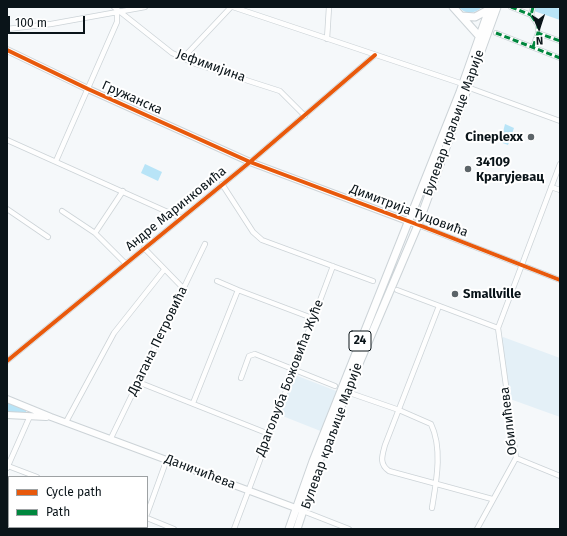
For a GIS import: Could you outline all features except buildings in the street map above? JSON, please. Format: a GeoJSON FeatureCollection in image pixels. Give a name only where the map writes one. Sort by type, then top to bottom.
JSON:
{"type":"FeatureCollection","features":[{"type":"Feature","properties":{"kind":"main road"},"geometry":{"type":"LineString","coordinates":[[454,7],[458,15],[471,25],[479,36]]}},
{"type":"Feature","properties":{"kind":"main road","name":"Булевар краљице Марије"},"geometry":{"type":"LineString","coordinates":[[289,529],[313,461],[497,7]]}},
{"type":"Feature","properties":{"kind":"main road"},"geometry":{"type":"LineString","coordinates":[[458,15],[475,17],[489,8]]}},
{"type":"Feature","properties":{"kind":"main road","name":"Булевар краљице Марије"},"geometry":{"type":"LineString","coordinates":[[297,529],[304,512],[320,459],[346,392],[418,224],[465,86],[479,36],[489,8]]}},
{"type":"Feature","properties":{"kind":"street"},"geometry":{"type":"LineString","coordinates":[[56,161],[116,22],[117,12],[114,7]]}},
{"type":"Feature","properties":{"kind":"street"},"geometry":{"type":"LineString","coordinates":[[7,29],[66,21],[145,7]]}},
{"type":"Feature","properties":{"kind":"street"},"geometry":{"type":"LineString","coordinates":[[183,58],[232,7],[465,86],[560,121]]}},
{"type":"Feature","properties":{"kind":"street"},"geometry":{"type":"LineString","coordinates":[[327,39],[329,7]]}},
{"type":"Feature","properties":{"kind":"street"},"geometry":{"type":"LineString","coordinates":[[511,7],[530,14],[538,25],[538,33],[533,47]]}},
{"type":"Feature","properties":{"kind":"street"},"geometry":{"type":"LineString","coordinates":[[530,14],[533,7]]}},
{"type":"Feature","properties":{"kind":"street","name":"Јефимијина"},"geometry":{"type":"LineString","coordinates":[[117,12],[168,50],[183,58],[280,91],[305,116]]}},
{"type":"Feature","properties":{"kind":"street"},"geometry":{"type":"LineString","coordinates":[[496,33],[560,58]]}},
{"type":"Feature","properties":{"kind":"street"},"geometry":{"type":"LineString","coordinates":[[538,33],[560,41]]}},
{"type":"Feature","properties":{"kind":"street","name":"Гружанска"},"geometry":{"type":"LineString","coordinates":[[7,50],[88,89],[250,162]]}},
{"type":"Feature","properties":{"kind":"street","name":"Андре Маринковића"},"geometry":{"type":"LineString","coordinates":[[7,361],[250,162],[376,56]]}},
{"type":"Feature","properties":{"kind":"street"},"geometry":{"type":"LineString","coordinates":[[7,140],[181,218]]}},
{"type":"Feature","properties":{"kind":"street","name":"Димитрија Туцовића"},"geometry":{"type":"LineString","coordinates":[[250,162],[409,222],[418,224],[521,266],[560,280]]}},
{"type":"Feature","properties":{"kind":"street"},"geometry":{"type":"LineString","coordinates":[[397,290],[498,328],[560,164]]}},
{"type":"Feature","properties":{"kind":"street"},"geometry":{"type":"LineString","coordinates":[[222,184],[257,236],[374,282]]}},
{"type":"Feature","properties":{"kind":"street"},"geometry":{"type":"LineString","coordinates":[[551,187],[560,190]]}},
{"type":"Feature","properties":{"kind":"street"},"geometry":{"type":"LineString","coordinates":[[95,232],[123,192]]}},
{"type":"Feature","properties":{"kind":"street"},"geometry":{"type":"LineString","coordinates":[[7,209],[48,237]]}},
{"type":"Feature","properties":{"kind":"street"},"geometry":{"type":"LineString","coordinates":[[62,211],[95,232],[125,264]]}},
{"type":"Feature","properties":{"kind":"street","name":"Драгана Петровића"},"geometry":{"type":"LineString","coordinates":[[110,438],[205,244]]}},
{"type":"Feature","properties":{"kind":"street"},"geometry":{"type":"LineString","coordinates":[[144,248],[184,289]]}},
{"type":"Feature","properties":{"kind":"street","name":"Драгољуба Божовића Жуће"},"geometry":{"type":"LineString","coordinates":[[234,529],[312,318],[333,266]]}},
{"type":"Feature","properties":{"kind":"street"},"geometry":{"type":"LineString","coordinates":[[66,422],[114,333],[164,270]]}},
{"type":"Feature","properties":{"kind":"street"},"geometry":{"type":"LineString","coordinates":[[217,282],[312,318]]}},
{"type":"Feature","properties":{"kind":"street"},"geometry":{"type":"LineString","coordinates":[[193,403],[238,290]]}},
{"type":"Feature","properties":{"kind":"street"},"geometry":{"type":"LineString","coordinates":[[439,306],[385,445],[381,457],[382,463],[389,470],[492,499]]}},
{"type":"Feature","properties":{"kind":"street","name":"Обилићева"},"geometry":{"type":"LineString","coordinates":[[477,529],[492,499],[516,458],[498,328]]}},
{"type":"Feature","properties":{"kind":"street"},"geometry":{"type":"LineString","coordinates":[[241,378],[249,356],[252,354],[335,386]]}},
{"type":"Feature","properties":{"kind":"street"},"geometry":{"type":"LineString","coordinates":[[138,382],[269,434]]}},
{"type":"Feature","properties":{"kind":"street"},"geometry":{"type":"LineString","coordinates":[[346,392],[430,422],[433,426],[437,447],[436,484],[432,508]]}},
{"type":"Feature","properties":{"kind":"street","name":"Даничићева"},"geometry":{"type":"LineString","coordinates":[[7,398],[31,413]]}},
{"type":"Feature","properties":{"kind":"street"},"geometry":{"type":"LineString","coordinates":[[31,413],[7,467],[34,476]]}},
{"type":"Feature","properties":{"kind":"street","name":"Даничићева"},"geometry":{"type":"LineString","coordinates":[[7,415],[31,413],[66,422],[348,529]]}},
{"type":"Feature","properties":{"kind":"street"},"geometry":{"type":"LineString","coordinates":[[516,458],[560,476]]}},
{"type":"Feature","properties":{"kind":"street"},"geometry":{"type":"LineString","coordinates":[[148,511],[167,460]]}},
{"type":"Feature","properties":{"kind":"street"},"geometry":{"type":"LineString","coordinates":[[148,518],[171,528]]}},
{"type":"Feature","properties":{"kind":"shaded area"},"geometry":{"type":"Polygon","coordinates":[[[459,7],[482,7],[470,13],[461,10],[459,7]]]}},
{"type":"Feature","properties":{"kind":"shaded area"},"geometry":{"type":"Polygon","coordinates":[[[536,7],[554,7],[560,9],[560,20],[534,11],[536,7]]]}},
{"type":"Feature","properties":{"kind":"shaded area"},"geometry":{"type":"Polygon","coordinates":[[[505,124],[514,128],[508,145],[500,142],[500,134],[503,132],[505,124]]]}},
{"type":"Feature","properties":{"kind":"shaded area"},"geometry":{"type":"Polygon","coordinates":[[[145,164],[162,172],[158,181],[141,173],[145,164]]]}},
{"type":"Feature","properties":{"kind":"shaded area"},"geometry":{"type":"Polygon","coordinates":[[[503,337],[560,358],[560,417],[510,399],[501,340],[503,337]]]}},
{"type":"Feature","properties":{"kind":"shaded area"},"geometry":{"type":"Polygon","coordinates":[[[295,375],[339,392],[323,432],[280,415],[295,375]]]}},
{"type":"Feature","properties":{"kind":"shaded area"},"geometry":{"type":"Polygon","coordinates":[[[7,402],[26,410],[26,412],[7,412],[7,402]]]}},
{"type":"Feature","properties":{"kind":"marked path"},"geometry":{"type":"LineString","coordinates":[[511,7],[531,15]]}},
{"type":"Feature","properties":{"kind":"marked path"},"geometry":{"type":"LineString","coordinates":[[533,7],[531,15],[538,25],[538,33],[560,41]]}},
{"type":"Feature","properties":{"kind":"marked path"},"geometry":{"type":"LineString","coordinates":[[496,33],[560,58]]}},
{"type":"Feature","properties":{"kind":"marked path"},"geometry":{"type":"LineString","coordinates":[[533,47],[538,33]]}},
{"type":"Feature","properties":{"kind":"cycle path"},"geometry":{"type":"LineString","coordinates":[[7,50],[88,89],[250,162],[560,280]]}},
{"type":"Feature","properties":{"kind":"cycle path"},"geometry":{"type":"LineString","coordinates":[[7,361],[250,162],[375,55]]}},
{"type":"Feature","properties":{"kind":"place","name":"Cineplexx"},"geometry":{"type":"Point","coordinates":[531,137]}},
{"type":"Feature","properties":{"kind":"place","name":"34109 Крагујевац"},"geometry":{"type":"Point","coordinates":[468,169]}},
{"type":"Feature","properties":{"kind":"place","name":"Smallville"},"geometry":{"type":"Point","coordinates":[455,294]}}]}
